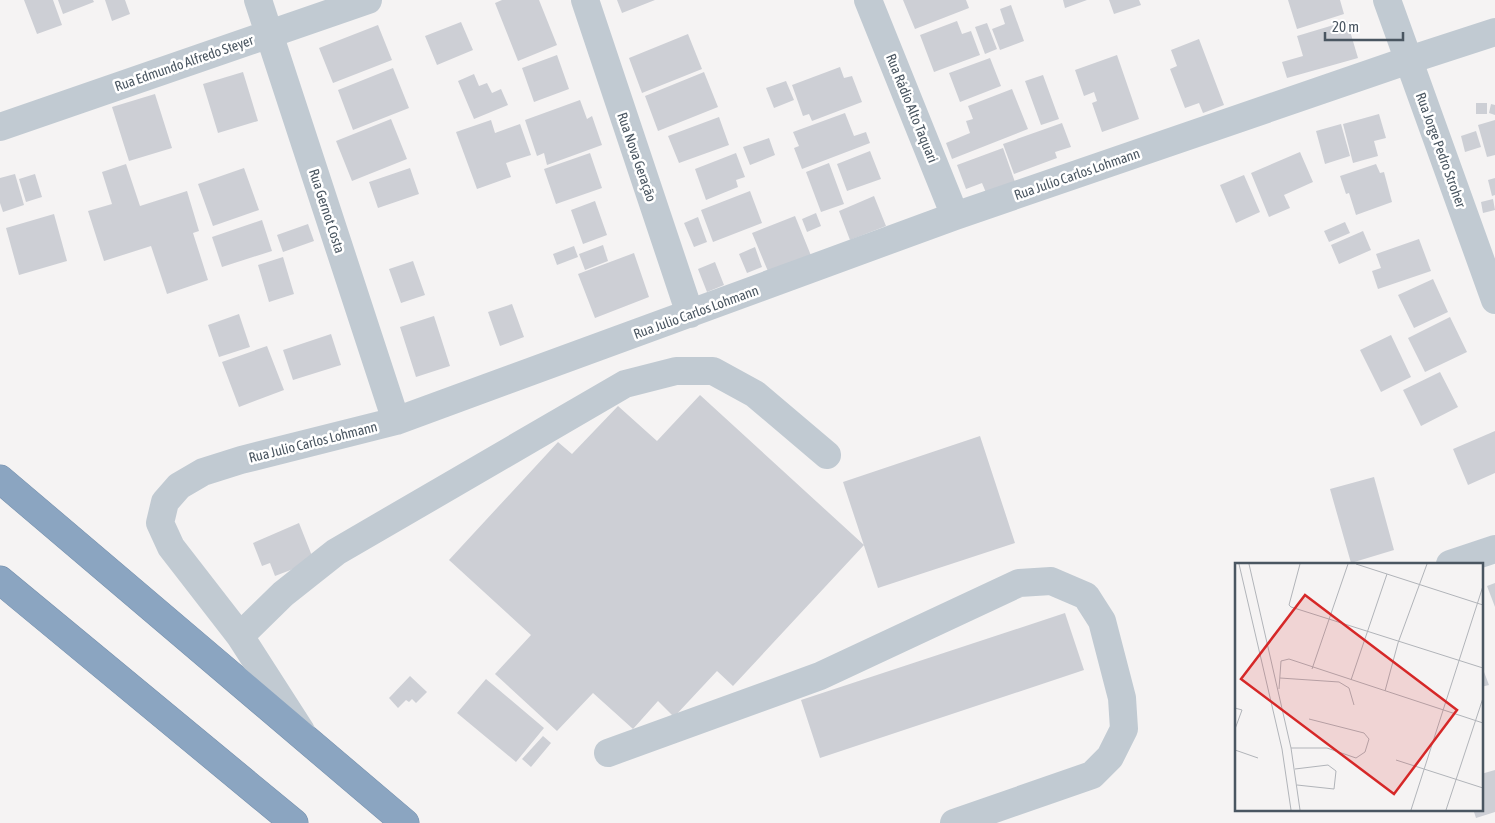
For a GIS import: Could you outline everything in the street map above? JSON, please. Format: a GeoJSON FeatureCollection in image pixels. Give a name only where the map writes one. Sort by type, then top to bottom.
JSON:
{"type":"FeatureCollection","features":[{"type":"Feature","properties":{"kind":"highway"},"geometry":{"type":"LineString","coordinates":[[0,479],[304,735],[405,823]]}},
{"type":"Feature","properties":{"kind":"highway"},"geometry":{"type":"LineString","coordinates":[[0,580],[294,823]]}},
{"type":"Feature","properties":{"kind":"street","name":"Rua Gernot Costa"},"geometry":{"type":"LineString","coordinates":[[258,0],[396,422]]}},
{"type":"Feature","properties":{"kind":"street","name":"Rua Edmundo Alfredo Steyer"},"geometry":{"type":"LineString","coordinates":[[0,127],[368,0]]}},
{"type":"Feature","properties":{"kind":"street","name":"Rua Nova Geração"},"geometry":{"type":"LineString","coordinates":[[585,0],[690,314]]}},
{"type":"Feature","properties":{"kind":"street","name":"Rua Rádio Alto Taquari"},"geometry":{"type":"LineString","coordinates":[[868,0],[955,216]]}},
{"type":"Feature","properties":{"kind":"street","name":"Rua Jorge Pedro Stroher"},"geometry":{"type":"LineString","coordinates":[[1387,0],[1495,300]]}},
{"type":"Feature","properties":{"kind":"street","name":"Rua Julio Carlos Lohmann"},"geometry":{"type":"LineString","coordinates":[[304,735],[240,636],[171,546],[160,523],[165,502],[179,486],[203,472],[241,460],[396,422],[955,216],[1495,32]]}},
{"type":"Feature","properties":{"kind":"street"},"geometry":{"type":"LineString","coordinates":[[240,636],[283,594],[336,552],[625,384],[676,371],[712,371],[755,394],[827,455]]}},
{"type":"Feature","properties":{"kind":"street"},"geometry":{"type":"LineString","coordinates":[[1453,563],[1495,549]]}},
{"type":"Feature","properties":{"kind":"street"},"geometry":{"type":"LineString","coordinates":[[608,753],[820,676],[1019,583],[1051,581],[1086,596],[1102,621],[1122,698],[1124,729],[1110,757],[1092,775],[954,823]]}},
{"type":"Feature","properties":{"kind":"building"},"geometry":{"type":"Polygon","coordinates":[[[24,0],[53,0],[62,25],[37,34],[24,0]]]}},
{"type":"Feature","properties":{"kind":"building"},"geometry":{"type":"Polygon","coordinates":[[[58,0],[93,0],[94,2],[63,14],[58,0]]]}},
{"type":"Feature","properties":{"kind":"building"},"geometry":{"type":"Polygon","coordinates":[[[105,0],[125,0],[130,14],[112,21],[105,0]]]}},
{"type":"Feature","properties":{"kind":"building"},"geometry":{"type":"Polygon","coordinates":[[[502,0],[539,0],[557,45],[518,61],[495,3],[502,0]]]}},
{"type":"Feature","properties":{"kind":"building"},"geometry":{"type":"Polygon","coordinates":[[[617,0],[655,0],[622,13],[617,0]]]}},
{"type":"Feature","properties":{"kind":"building"},"geometry":{"type":"Polygon","coordinates":[[[903,0],[966,0],[969,8],[915,29],[903,0]]]}},
{"type":"Feature","properties":{"kind":"building"},"geometry":{"type":"Polygon","coordinates":[[[1063,0],[1087,0],[1065,8],[1063,0]]]}},
{"type":"Feature","properties":{"kind":"building"},"geometry":{"type":"Polygon","coordinates":[[[1109,0],[1139,0],[1141,5],[1114,14],[1109,0]]]}},
{"type":"Feature","properties":{"kind":"building"},"geometry":{"type":"Polygon","coordinates":[[[1288,0],[1340,0],[1344,14],[1297,29],[1288,0]]]}},
{"type":"Feature","properties":{"kind":"building"},"geometry":{"type":"Polygon","coordinates":[[[1011,5],[1024,41],[1000,50],[992,29],[1005,24],[1000,9],[1011,5]]]}},
{"type":"Feature","properties":{"kind":"building"},"geometry":{"type":"Polygon","coordinates":[[[957,21],[962,34],[971,31],[980,55],[934,72],[920,35],[957,21]]]}},
{"type":"Feature","properties":{"kind":"building"},"geometry":{"type":"Polygon","coordinates":[[[1347,21],[1358,58],[1287,78],[1282,62],[1303,56],[1297,36],[1347,21]]]}},
{"type":"Feature","properties":{"kind":"building"},"geometry":{"type":"Polygon","coordinates":[[[461,22],[473,50],[437,65],[425,36],[461,22]]]}},
{"type":"Feature","properties":{"kind":"building"},"geometry":{"type":"Polygon","coordinates":[[[987,23],[997,49],[985,54],[975,27],[987,23]]]}},
{"type":"Feature","properties":{"kind":"building"},"geometry":{"type":"Polygon","coordinates":[[[378,25],[392,60],[333,83],[319,48],[378,25]]]}},
{"type":"Feature","properties":{"kind":"building"},"geometry":{"type":"Polygon","coordinates":[[[688,34],[702,69],[642,93],[629,58],[688,34]]]}},
{"type":"Feature","properties":{"kind":"building"},"geometry":{"type":"Polygon","coordinates":[[[1199,39],[1224,105],[1203,113],[1199,103],[1185,108],[1170,69],[1177,66],[1171,50],[1199,39]]]}},
{"type":"Feature","properties":{"kind":"building"},"geometry":{"type":"Polygon","coordinates":[[[557,55],[569,89],[534,102],[522,68],[557,55]]]}},
{"type":"Feature","properties":{"kind":"building"},"geometry":{"type":"Polygon","coordinates":[[[1117,55],[1139,119],[1102,132],[1092,103],[1097,101],[1094,92],[1084,96],[1075,70],[1117,55]]]}},
{"type":"Feature","properties":{"kind":"building"},"geometry":{"type":"Polygon","coordinates":[[[990,58],[1001,86],[960,102],[949,73],[990,58]]]}},
{"type":"Feature","properties":{"kind":"building"},"geometry":{"type":"Polygon","coordinates":[[[840,67],[844,78],[852,76],[862,102],[812,121],[809,114],[803,116],[792,85],[840,67]]]}},
{"type":"Feature","properties":{"kind":"building"},"geometry":{"type":"Polygon","coordinates":[[[393,68],[409,108],[353,130],[338,90],[393,68]]]}},
{"type":"Feature","properties":{"kind":"building"},"geometry":{"type":"Polygon","coordinates":[[[243,72],[258,121],[218,133],[203,84],[243,72]]]}},
{"type":"Feature","properties":{"kind":"building"},"geometry":{"type":"Polygon","coordinates":[[[704,72],[718,107],[658,131],[645,96],[704,72]]]}},
{"type":"Feature","properties":{"kind":"building"},"geometry":{"type":"Polygon","coordinates":[[[474,74],[479,86],[487,83],[492,93],[501,89],[508,105],[474,119],[458,81],[474,74]]]}},
{"type":"Feature","properties":{"kind":"building"},"geometry":{"type":"Polygon","coordinates":[[[1043,75],[1059,119],[1041,125],[1025,81],[1043,75]]]}},
{"type":"Feature","properties":{"kind":"building"},"geometry":{"type":"Polygon","coordinates":[[[786,81],[794,100],[774,108],[766,88],[786,81]]]}},
{"type":"Feature","properties":{"kind":"building"},"geometry":{"type":"Polygon","coordinates":[[[1012,89],[1028,129],[952,159],[946,143],[970,133],[966,121],[973,119],[968,106],[1012,89]]]}},
{"type":"Feature","properties":{"kind":"building"},"geometry":{"type":"Polygon","coordinates":[[[155,94],[172,148],[129,161],[112,107],[155,94]]]}},
{"type":"Feature","properties":{"kind":"building"},"geometry":{"type":"Polygon","coordinates":[[[580,100],[587,119],[592,116],[602,145],[547,165],[544,153],[537,156],[525,120],[580,100]]]}},
{"type":"Feature","properties":{"kind":"building"},"geometry":{"type":"Polygon","coordinates":[[[1476,103],[1487,103],[1487,114],[1476,114],[1476,103]]]}},
{"type":"Feature","properties":{"kind":"building"},"geometry":{"type":"Polygon","coordinates":[[[1491,104],[1495,105],[1495,115],[1489,113],[1491,104]]]}},
{"type":"Feature","properties":{"kind":"building"},"geometry":{"type":"Polygon","coordinates":[[[845,113],[854,136],[866,132],[870,143],[802,169],[794,148],[799,146],[793,132],[845,113]]]}},
{"type":"Feature","properties":{"kind":"building"},"geometry":{"type":"Polygon","coordinates":[[[1379,114],[1386,138],[1374,141],[1378,156],[1353,163],[1343,124],[1379,114]]]}},
{"type":"Feature","properties":{"kind":"building"},"geometry":{"type":"Polygon","coordinates":[[[719,117],[729,145],[679,163],[668,136],[719,117]]]}},
{"type":"Feature","properties":{"kind":"building"},"geometry":{"type":"Polygon","coordinates":[[[391,119],[407,159],[352,181],[336,141],[391,119]]]}},
{"type":"Feature","properties":{"kind":"building"},"geometry":{"type":"Polygon","coordinates":[[[491,120],[495,133],[520,124],[531,155],[506,163],[511,177],[477,189],[456,132],[491,120]]]}},
{"type":"Feature","properties":{"kind":"building"},"geometry":{"type":"Polygon","coordinates":[[[1495,120],[1495,155],[1487,157],[1478,125],[1495,120]]]}},
{"type":"Feature","properties":{"kind":"building"},"geometry":{"type":"Polygon","coordinates":[[[1062,123],[1071,147],[1055,152],[1057,158],[1014,174],[1003,144],[1062,123]]]}},
{"type":"Feature","properties":{"kind":"building"},"geometry":{"type":"Polygon","coordinates":[[[1341,124],[1350,156],[1325,164],[1316,131],[1341,124]]]}},
{"type":"Feature","properties":{"kind":"building"},"geometry":{"type":"Polygon","coordinates":[[[1476,131],[1481,147],[1465,152],[1461,136],[1476,131]]]}},
{"type":"Feature","properties":{"kind":"building"},"geometry":{"type":"Polygon","coordinates":[[[769,138],[775,155],[750,165],[743,147],[769,138]]]}},
{"type":"Feature","properties":{"kind":"building"},"geometry":{"type":"Polygon","coordinates":[[[1003,148],[1016,185],[987,195],[982,183],[966,189],[957,165],[1003,148]]]}},
{"type":"Feature","properties":{"kind":"building"},"geometry":{"type":"Polygon","coordinates":[[[870,151],[881,179],[847,191],[837,164],[870,151]]]}},
{"type":"Feature","properties":{"kind":"building"},"geometry":{"type":"Polygon","coordinates":[[[1300,152],[1313,182],[1284,195],[1290,208],[1269,217],[1251,173],[1300,152]]]}},
{"type":"Feature","properties":{"kind":"building"},"geometry":{"type":"Polygon","coordinates":[[[590,153],[602,188],[556,204],[544,169],[590,153]]]}},
{"type":"Feature","properties":{"kind":"building"},"geometry":{"type":"Polygon","coordinates":[[[736,153],[745,177],[736,180],[738,187],[706,200],[695,169],[736,153]]]}},
{"type":"Feature","properties":{"kind":"building"},"geometry":{"type":"Polygon","coordinates":[[[829,163],[844,204],[821,212],[806,172],[829,163]]]}},
{"type":"Feature","properties":{"kind":"building"},"geometry":{"type":"Polygon","coordinates":[[[126,164],[140,206],[187,191],[199,231],[193,233],[208,280],[167,294],[151,246],[104,261],[88,211],[112,204],[102,172],[126,164]]]}},
{"type":"Feature","properties":{"kind":"building"},"geometry":{"type":"Polygon","coordinates":[[[1376,164],[1380,173],[1384,172],[1392,202],[1356,215],[1349,193],[1346,194],[1340,176],[1376,164]]]}},
{"type":"Feature","properties":{"kind":"building"},"geometry":{"type":"Polygon","coordinates":[[[244,168],[259,210],[213,226],[198,184],[244,168]]]}},
{"type":"Feature","properties":{"kind":"building"},"geometry":{"type":"Polygon","coordinates":[[[410,168],[419,194],[378,208],[369,182],[410,168]]]}},
{"type":"Feature","properties":{"kind":"building"},"geometry":{"type":"Polygon","coordinates":[[[15,174],[24,205],[3,212],[0,203],[0,178],[15,174]]]}},
{"type":"Feature","properties":{"kind":"building"},"geometry":{"type":"Polygon","coordinates":[[[35,174],[42,197],[26,202],[19,179],[35,174]]]}},
{"type":"Feature","properties":{"kind":"building"},"geometry":{"type":"Polygon","coordinates":[[[1244,175],[1260,212],[1236,223],[1220,185],[1244,175]]]}},
{"type":"Feature","properties":{"kind":"building"},"geometry":{"type":"Polygon","coordinates":[[[1495,178],[1495,195],[1492,196],[1488,180],[1495,178]]]}},
{"type":"Feature","properties":{"kind":"building"},"geometry":{"type":"Polygon","coordinates":[[[750,191],[762,223],[713,242],[701,210],[750,191]]]}},
{"type":"Feature","properties":{"kind":"building"},"geometry":{"type":"Polygon","coordinates":[[[874,196],[886,226],[850,240],[839,211],[874,196]]]}},
{"type":"Feature","properties":{"kind":"building"},"geometry":{"type":"Polygon","coordinates":[[[1493,199],[1495,210],[1483,213],[1481,202],[1493,199]]]}},
{"type":"Feature","properties":{"kind":"building"},"geometry":{"type":"Polygon","coordinates":[[[595,201],[607,235],[583,244],[571,210],[595,201]]]}},
{"type":"Feature","properties":{"kind":"building"},"geometry":{"type":"Polygon","coordinates":[[[816,213],[821,226],[807,232],[802,219],[816,213]]]}},
{"type":"Feature","properties":{"kind":"building"},"geometry":{"type":"Polygon","coordinates":[[[54,214],[67,261],[19,275],[6,228],[54,214]]]}},
{"type":"Feature","properties":{"kind":"building"},"geometry":{"type":"Polygon","coordinates":[[[795,216],[812,258],[770,276],[752,233],[795,216]]]}},
{"type":"Feature","properties":{"kind":"building"},"geometry":{"type":"Polygon","coordinates":[[[698,217],[707,242],[694,247],[684,223],[698,217]]]}},
{"type":"Feature","properties":{"kind":"building"},"geometry":{"type":"Polygon","coordinates":[[[262,220],[272,251],[222,267],[212,237],[262,220]]]}},
{"type":"Feature","properties":{"kind":"building"},"geometry":{"type":"Polygon","coordinates":[[[1345,222],[1350,233],[1329,242],[1324,231],[1345,222]]]}},
{"type":"Feature","properties":{"kind":"building"},"geometry":{"type":"Polygon","coordinates":[[[308,224],[314,241],[283,252],[277,235],[308,224]]]}},
{"type":"Feature","properties":{"kind":"building"},"geometry":{"type":"Polygon","coordinates":[[[1363,231],[1371,250],[1339,264],[1331,245],[1363,231]]]}},
{"type":"Feature","properties":{"kind":"building"},"geometry":{"type":"Polygon","coordinates":[[[1419,239],[1431,271],[1378,289],[1372,271],[1381,268],[1376,254],[1419,239]]]}},
{"type":"Feature","properties":{"kind":"building"},"geometry":{"type":"Polygon","coordinates":[[[603,245],[608,261],[585,270],[579,254],[603,245]]]}},
{"type":"Feature","properties":{"kind":"building"},"geometry":{"type":"Polygon","coordinates":[[[574,246],[578,257],[557,265],[553,254],[574,246]]]}},
{"type":"Feature","properties":{"kind":"building"},"geometry":{"type":"Polygon","coordinates":[[[755,247],[762,267],[747,273],[739,254],[755,247]]]}},
{"type":"Feature","properties":{"kind":"building"},"geometry":{"type":"Polygon","coordinates":[[[634,253],[649,297],[595,318],[578,274],[634,253]]]}},
{"type":"Feature","properties":{"kind":"building"},"geometry":{"type":"Polygon","coordinates":[[[283,257],[294,294],[269,302],[258,265],[283,257]]]}},
{"type":"Feature","properties":{"kind":"building"},"geometry":{"type":"Polygon","coordinates":[[[413,261],[425,295],[401,303],[389,269],[413,261]]]}},
{"type":"Feature","properties":{"kind":"building"},"geometry":{"type":"Polygon","coordinates":[[[715,262],[724,285],[707,292],[698,269],[715,262]]]}},
{"type":"Feature","properties":{"kind":"building"},"geometry":{"type":"Polygon","coordinates":[[[1433,279],[1448,312],[1414,328],[1398,295],[1433,279]]]}},
{"type":"Feature","properties":{"kind":"building"},"geometry":{"type":"Polygon","coordinates":[[[512,304],[524,337],[500,346],[488,312],[512,304]]]}},
{"type":"Feature","properties":{"kind":"building"},"geometry":{"type":"Polygon","coordinates":[[[239,314],[250,347],[219,357],[208,325],[239,314]]]}},
{"type":"Feature","properties":{"kind":"building"},"geometry":{"type":"Polygon","coordinates":[[[434,316],[450,366],[416,377],[400,327],[434,316]]]}},
{"type":"Feature","properties":{"kind":"building"},"geometry":{"type":"Polygon","coordinates":[[[1450,317],[1467,352],[1425,372],[1408,338],[1450,317]]]}},
{"type":"Feature","properties":{"kind":"building"},"geometry":{"type":"Polygon","coordinates":[[[331,334],[341,365],[293,380],[283,350],[331,334]]]}},
{"type":"Feature","properties":{"kind":"building"},"geometry":{"type":"Polygon","coordinates":[[[1391,335],[1411,377],[1381,392],[1360,350],[1391,335]]]}},
{"type":"Feature","properties":{"kind":"building"},"geometry":{"type":"Polygon","coordinates":[[[267,346],[284,390],[239,407],[222,362],[267,346]]]}},
{"type":"Feature","properties":{"kind":"building"},"geometry":{"type":"Polygon","coordinates":[[[1440,372],[1458,407],[1421,426],[1403,390],[1440,372]]]}},
{"type":"Feature","properties":{"kind":"building"},"geometry":{"type":"Polygon","coordinates":[[[700,395],[864,545],[733,686],[717,671],[674,717],[658,701],[633,729],[593,693],[557,731],[495,674],[531,635],[449,560],[558,442],[572,454],[618,406],[657,441],[700,395]]]}},
{"type":"Feature","properties":{"kind":"building"},"geometry":{"type":"Polygon","coordinates":[[[1495,431],[1495,473],[1468,485],[1453,449],[1495,431]]]}},
{"type":"Feature","properties":{"kind":"building"},"geometry":{"type":"Polygon","coordinates":[[[980,436],[1015,543],[878,588],[843,482],[980,436]]]}},
{"type":"Feature","properties":{"kind":"building"},"geometry":{"type":"Polygon","coordinates":[[[1374,477],[1394,550],[1351,563],[1330,489],[1374,477]]]}},
{"type":"Feature","properties":{"kind":"building"},"geometry":{"type":"Polygon","coordinates":[[[299,523],[314,561],[275,576],[270,563],[262,566],[253,543],[299,523]]]}},
{"type":"Feature","properties":{"kind":"building"},"geometry":{"type":"Polygon","coordinates":[[[1495,583],[1495,607],[1487,586],[1495,583]]]}},
{"type":"Feature","properties":{"kind":"building"},"geometry":{"type":"Polygon","coordinates":[[[1065,613],[1084,670],[820,758],[801,700],[1065,613]]]}},
{"type":"Feature","properties":{"kind":"building"},"geometry":{"type":"Polygon","coordinates":[[[1482,667],[1489,685],[1482,687],[1482,667]]]}},
{"type":"Feature","properties":{"kind":"building"},"geometry":{"type":"Polygon","coordinates":[[[410,676],[427,692],[416,703],[412,699],[409,702],[406,700],[398,708],[389,698],[410,676]]]}},
{"type":"Feature","properties":{"kind":"building"},"geometry":{"type":"Polygon","coordinates":[[[486,679],[544,728],[516,762],[457,713],[486,679]]]}},
{"type":"Feature","properties":{"kind":"building"},"geometry":{"type":"Polygon","coordinates":[[[543,736],[551,743],[531,767],[522,759],[543,736]]]}},
{"type":"Feature","properties":{"kind":"building"},"geometry":{"type":"Polygon","coordinates":[[[1495,770],[1495,812],[1476,818],[1473,810],[1482,810],[1482,774],[1495,770]]]}}]}
